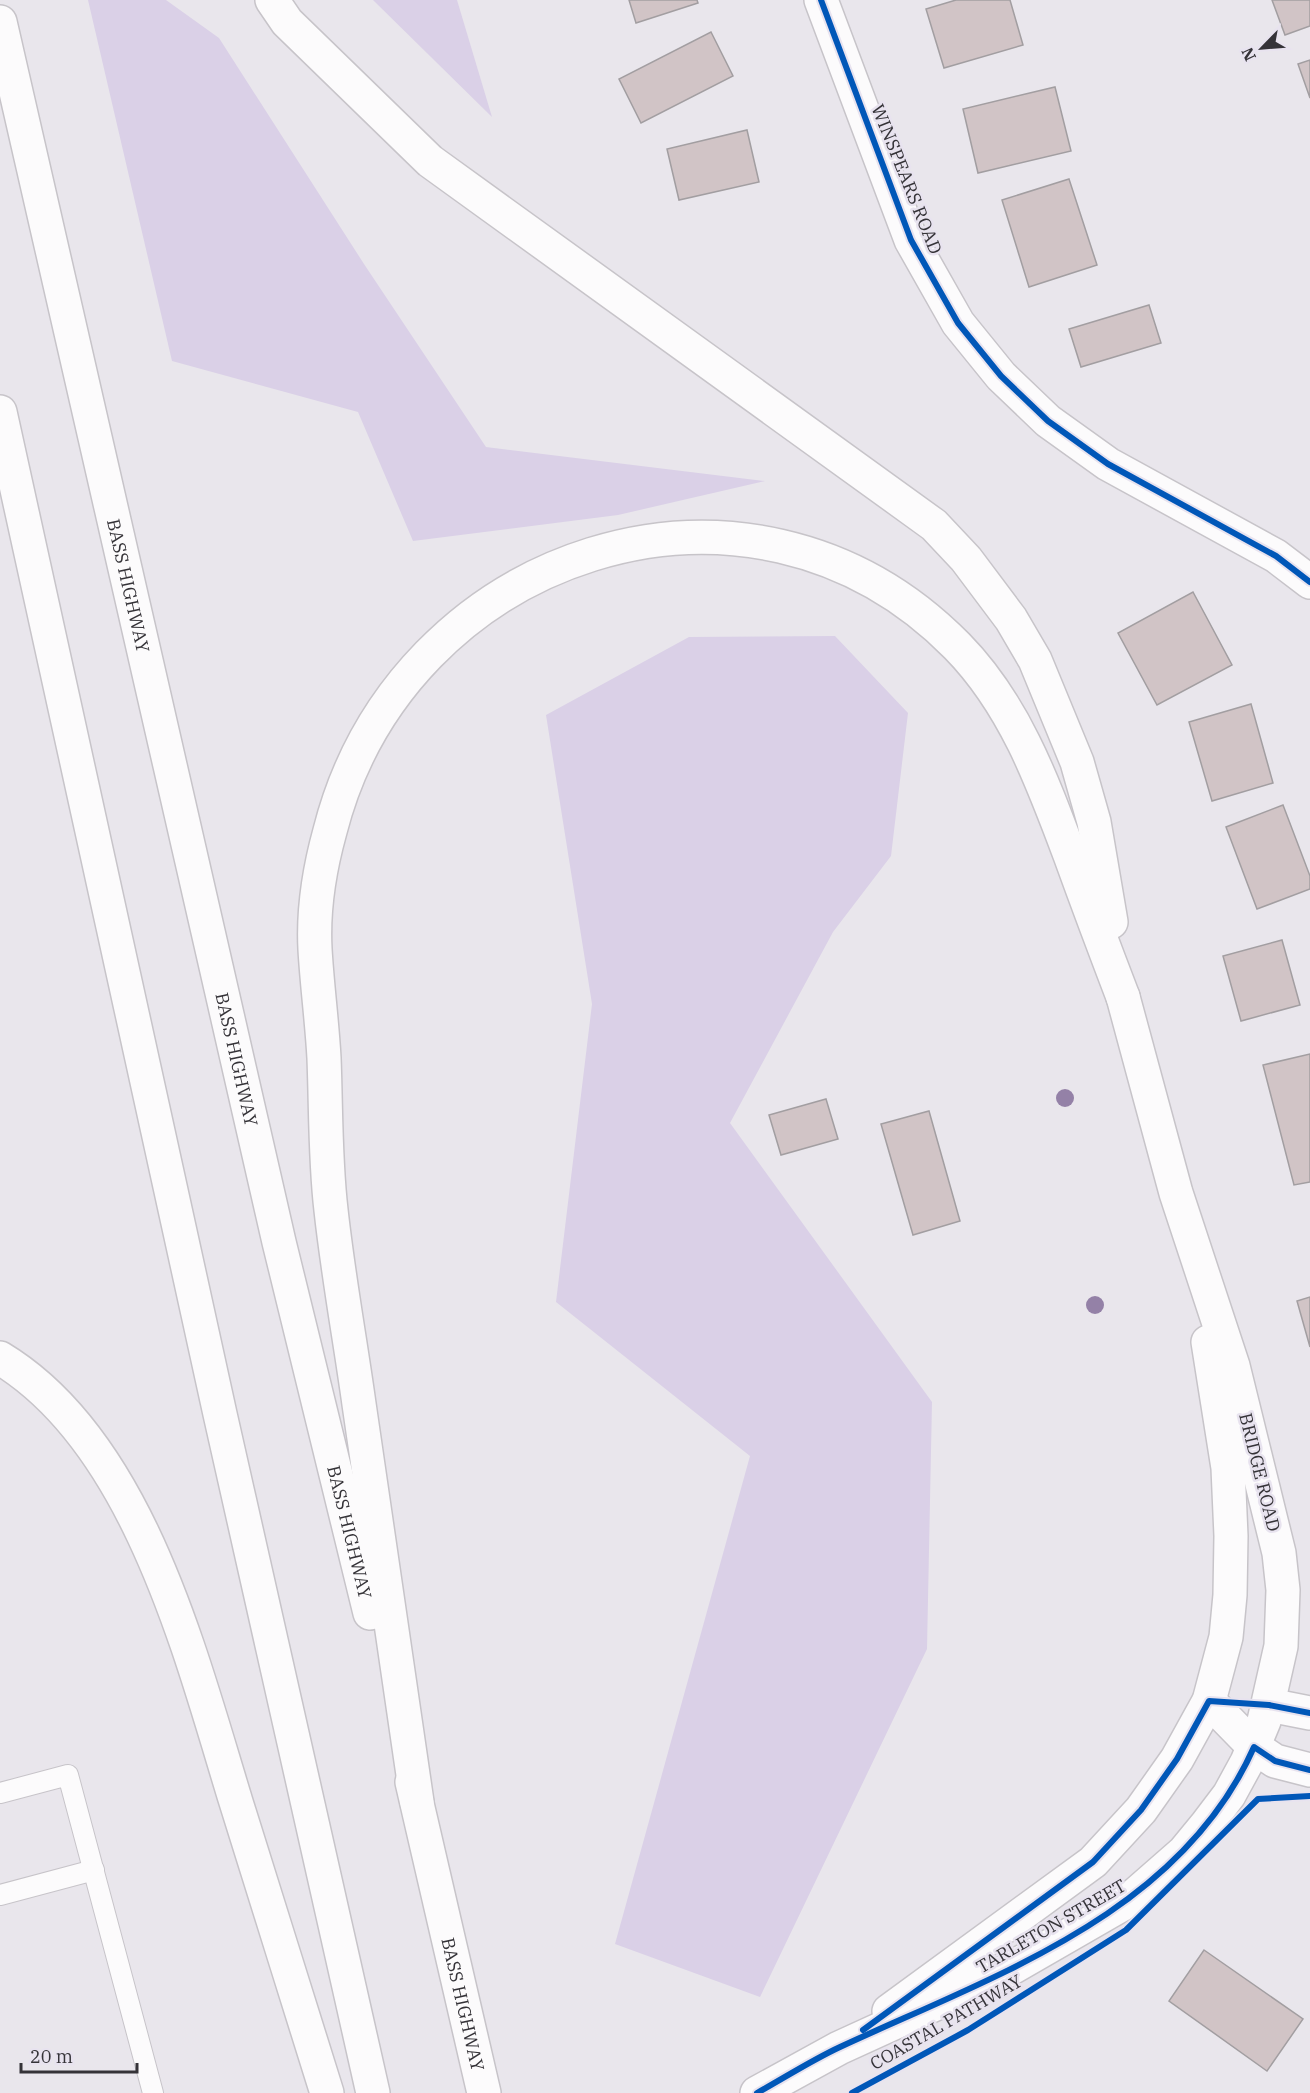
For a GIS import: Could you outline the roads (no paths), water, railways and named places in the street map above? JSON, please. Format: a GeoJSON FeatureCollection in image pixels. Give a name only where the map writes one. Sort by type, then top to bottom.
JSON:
{"type":"FeatureCollection","features":[{"type":"Feature","properties":{"kind":"main road"},"geometry":{"type":"LineString","coordinates":[[272,0],[287,22],[430,160],[934,525],[966,559],[1011,619],[1035,660],[1077,762],[1094,822],[1123,997]]}},
{"type":"Feature","properties":{"kind":"main road","name":"WINSPEARS ROAD"},"geometry":{"type":"LineString","coordinates":[[821,0],[911,240],[958,323],[1000,376],[1048,421],[1108,464],[1276,556],[1310,582]]}},
{"type":"Feature","properties":{"kind":"main road","name":"BASS HIGHWAY"},"geometry":{"type":"LineString","coordinates":[[0,22],[279,1242],[417,1802],[484,2093]]}},
{"type":"Feature","properties":{"kind":"main road"},"geometry":{"type":"LineString","coordinates":[[0,412],[222,1426],[373,2093]]}},
{"type":"Feature","properties":{"kind":"main road"},"geometry":{"type":"LineString","coordinates":[[417,1802],[330,1206],[322,1029],[315,943],[320,882],[329,833],[344,785],[364,740],[422,659],[460,624],[501,594],[551,568],[641,541],[701,537],[746,540],[824,559],[862,576],[898,597],[960,649],[1014,724],[1036,765],[1123,997]]}},
{"type":"Feature","properties":{"kind":"main road","name":"BRIDGE ROAD"},"geometry":{"type":"LineString","coordinates":[[1123,997],[1192,1246],[1233,1366],[1280,1553],[1283,1590],[1281,1646],[1269,1705]]}},
{"type":"Feature","properties":{"kind":"main road","name":"BRIDGE ROAD"},"geometry":{"type":"LineString","coordinates":[[1192,1246],[1228,1468],[1231,1536],[1230,1595],[1226,1637],[1209,1701]]}},
{"type":"Feature","properties":{"kind":"main road"},"geometry":{"type":"LineString","coordinates":[[0,1358],[14,1367],[75,1422],[120,1490],[166,1583],[327,2093]]}},
{"type":"Feature","properties":{"kind":"main road"},"geometry":{"type":"LineString","coordinates":[[1209,1701],[1269,1705],[1310,1713]]}},
{"type":"Feature","properties":{"kind":"main road"},"geometry":{"type":"LineString","coordinates":[[1209,1701],[1254,1747],[1275,1761],[1310,1770]]}},
{"type":"Feature","properties":{"kind":"main road","name":"TARLETON STREET"},"geometry":{"type":"LineString","coordinates":[[839,2048],[1093,1862],[1141,1810],[1177,1760],[1209,1701]]}},
{"type":"Feature","properties":{"kind":"main road","name":"TARLETON STREET"},"geometry":{"type":"LineString","coordinates":[[757,2093],[839,2048],[1004,1973],[1128,1901],[1157,1878],[1195,1838],[1229,1795],[1254,1747],[1269,1705]]}},
{"type":"Feature","properties":{"kind":"lane"},"geometry":{"type":"LineString","coordinates":[[0,1793],[68,1775],[153,2093]]}},
{"type":"Feature","properties":{"kind":"lane"},"geometry":{"type":"LineString","coordinates":[[0,1895],[93,1870]]}}]}
